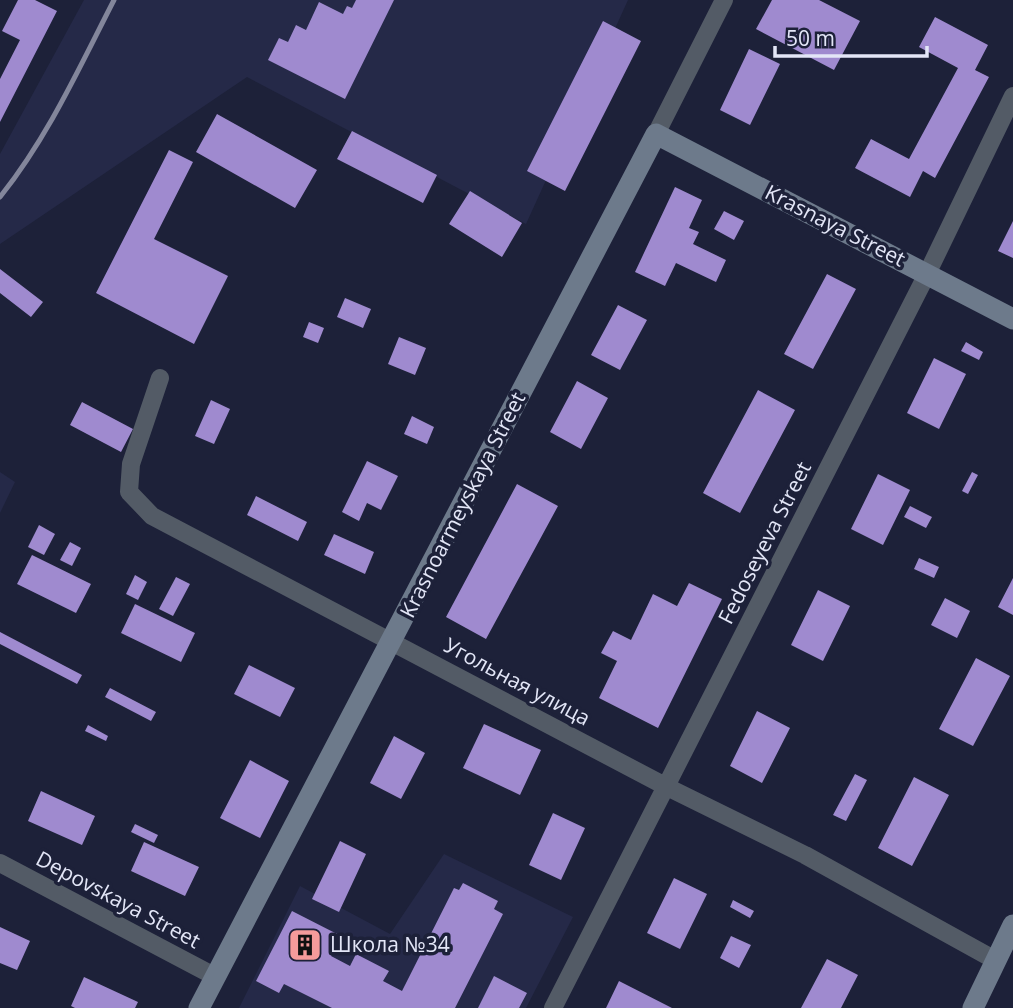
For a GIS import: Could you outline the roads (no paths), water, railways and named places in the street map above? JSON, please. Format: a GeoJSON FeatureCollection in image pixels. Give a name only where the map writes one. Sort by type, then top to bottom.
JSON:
{"type":"FeatureCollection","features":[{"type":"Feature","properties":{"kind":"street","name":"Krasnoarmeyskaya Street"},"geometry":{"type":"LineString","coordinates":[[199,1008],[392,642],[724,0]]}},
{"type":"Feature","properties":{"kind":"street","name":"Fedoseyeva Street"},"geometry":{"type":"LineString","coordinates":[[553,1008],[927,274],[1013,96]]}},
{"type":"Feature","properties":{"kind":"street","name":"Krasnaya Street"},"geometry":{"type":"LineString","coordinates":[[656,134],[1013,319]]}},
{"type":"Feature","properties":{"kind":"street","name":"Угольная улица"},"geometry":{"type":"LineString","coordinates":[[160,378],[131,464],[129,492],[152,516],[667,787],[805,855],[995,960]]}},
{"type":"Feature","properties":{"kind":"street","name":"Depovskaya Street"},"geometry":{"type":"LineString","coordinates":[[0,863],[216,977]]}},
{"type":"Feature","properties":{"kind":"street"},"geometry":{"type":"LineString","coordinates":[[973,1008],[1013,925]]}},
{"type":"Feature","properties":{"kind":"railway"},"geometry":{"type":"LineString","coordinates":[[0,197],[48,126],[114,0]]}},
{"type":"Feature","properties":{"kind":"place","name":"Школа №34"},"geometry":{"type":"Point","coordinates":[305,945]}}]}
